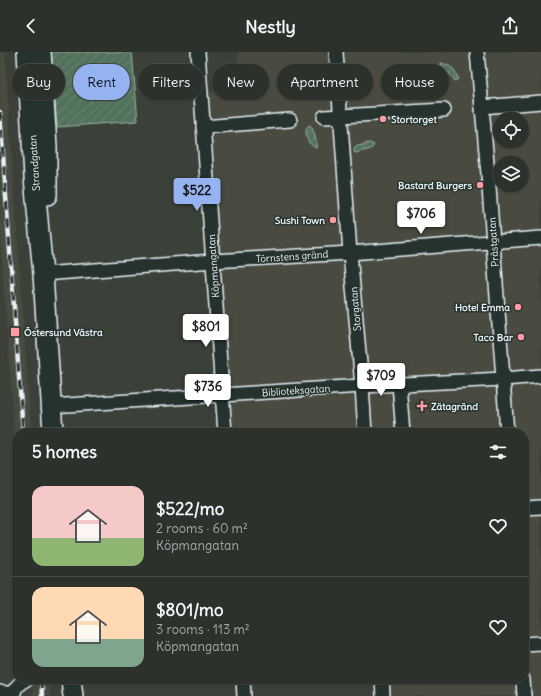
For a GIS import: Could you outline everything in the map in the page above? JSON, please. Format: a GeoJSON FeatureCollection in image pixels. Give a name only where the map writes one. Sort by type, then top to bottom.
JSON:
{"type":"FeatureCollection","features":[{"type":"Feature","properties":{"kind":"main road","name":"Strandgatan"},"geometry":{"type":"LineString","coordinates":[[27,52],[34,177],[43,274],[53,428]]}},
{"type":"Feature","properties":{"kind":"main road","name":"Strandgatan"},"geometry":{"type":"LineString","coordinates":[[41,52],[47,147],[47,224],[43,274]]}},
{"type":"Feature","properties":{"kind":"main road"},"geometry":{"type":"LineString","coordinates":[[72,684],[73,696]]}},
{"type":"Feature","properties":{"kind":"street","name":"Köpmangatan"},"geometry":{"type":"LineString","coordinates":[[198,52],[225,428]]}},
{"type":"Feature","properties":{"kind":"street","name":"Storgatan"},"geometry":{"type":"LineString","coordinates":[[336,52],[350,253],[365,428]]}},
{"type":"Feature","properties":{"kind":"street","name":"Prästgatan"},"geometry":{"type":"LineString","coordinates":[[477,52],[488,168],[507,428]]}},
{"type":"Feature","properties":{"kind":"street"},"geometry":{"type":"LineString","coordinates":[[482,107],[541,102]]}},
{"type":"Feature","properties":{"kind":"street"},"geometry":{"type":"LineString","coordinates":[[324,118],[444,110]]}},
{"type":"Feature","properties":{"kind":"street"},"geometry":{"type":"LineString","coordinates":[[203,127],[290,120]]}},
{"type":"Feature","properties":{"kind":"street","name":"Törnstens gränd"},"geometry":{"type":"LineString","coordinates":[[43,274],[541,238]]}},
{"type":"Feature","properties":{"kind":"street","name":"Biblioteksgatan"},"geometry":{"type":"LineString","coordinates":[[51,406],[222,394],[541,376]]}},
{"type":"Feature","properties":{"kind":"street"},"geometry":{"type":"LineString","coordinates":[[399,384],[402,428]]}},
{"type":"Feature","properties":{"kind":"street"},"geometry":{"type":"LineString","coordinates":[[529,508],[541,507]]}},
{"type":"Feature","properties":{"kind":"street"},"geometry":{"type":"LineString","coordinates":[[529,644],[541,643]]}},
{"type":"Feature","properties":{"kind":"street"},"geometry":{"type":"LineString","coordinates":[[0,692],[13,694],[20,684]]}},
{"type":"Feature","properties":{"kind":"street"},"geometry":{"type":"LineString","coordinates":[[243,684],[244,696]]}},
{"type":"Feature","properties":{"kind":"street"},"geometry":{"type":"LineString","coordinates":[[382,684],[383,696]]}},
{"type":"Feature","properties":{"kind":"street"},"geometry":{"type":"LineString","coordinates":[[523,684],[524,696]]}},
{"type":"Feature","properties":{"kind":"shaded area"},"geometry":{"type":"Polygon","coordinates":[[[0,52],[6,52],[6,71],[31,428],[14,428],[0,235],[0,52]]]}},
{"type":"Feature","properties":{"kind":"shaded area"},"geometry":{"type":"Polygon","coordinates":[[[238,52],[541,52],[541,696],[386,696],[385,684],[529,684],[529,428],[230,428],[206,92],[212,92],[212,100],[269,100],[269,64],[239,64],[238,52]]]}},
{"type":"Feature","properties":{"kind":"shaded area"},"geometry":{"type":"Polygon","coordinates":[[[32,684],[49,684],[50,696],[33,696],[32,684]]]}},
{"type":"Feature","properties":{"kind":"green space"},"geometry":{"type":"Polygon","coordinates":[[[51,52],[132,52],[138,121],[57,127],[55,100],[65,100],[65,64],[52,64],[51,52]]]}},
{"type":"Feature","properties":{"kind":"green space"},"geometry":{"type":"Polygon","coordinates":[[[449,66],[456,73],[458,79],[455,81],[449,73],[449,66]]]}},
{"type":"Feature","properties":{"kind":"green space"},"geometry":{"type":"Polygon","coordinates":[[[310,125],[315,136],[316,148],[306,137],[307,127],[310,125]]]}},
{"type":"Feature","properties":{"kind":"green space"},"geometry":{"type":"Polygon","coordinates":[[[369,143],[374,145],[371,149],[355,153],[355,147],[369,143]]]}},
{"type":"Feature","properties":{"kind":"railway"},"geometry":{"type":"LineString","coordinates":[[0,112],[23,428]]}},
{"type":"Feature","properties":{"kind":"railway"},"geometry":{"type":"LineString","coordinates":[[41,684],[42,696]]}},
{"type":"Feature","properties":{"kind":"place","name":"Stortorget"},"geometry":{"type":"Point","coordinates":[383,119]}},
{"type":"Feature","properties":{"kind":"place","name":"Bastard Burgers"},"geometry":{"type":"Point","coordinates":[480,185]}},
{"type":"Feature","properties":{"kind":"place","name":"Sushi Town"},"geometry":{"type":"Point","coordinates":[333,220]}},
{"type":"Feature","properties":{"kind":"place","name":"Hotel Emma"},"geometry":{"type":"Point","coordinates":[518,307]}},
{"type":"Feature","properties":{"kind":"place","name":"Östersund Västra"},"geometry":{"type":"Point","coordinates":[15,332]}},
{"type":"Feature","properties":{"kind":"place","name":"Taco Bar"},"geometry":{"type":"Point","coordinates":[521,337]}},
{"type":"Feature","properties":{"kind":"place","name":"Zätagränd"},"geometry":{"type":"Point","coordinates":[422,406]}}]}
